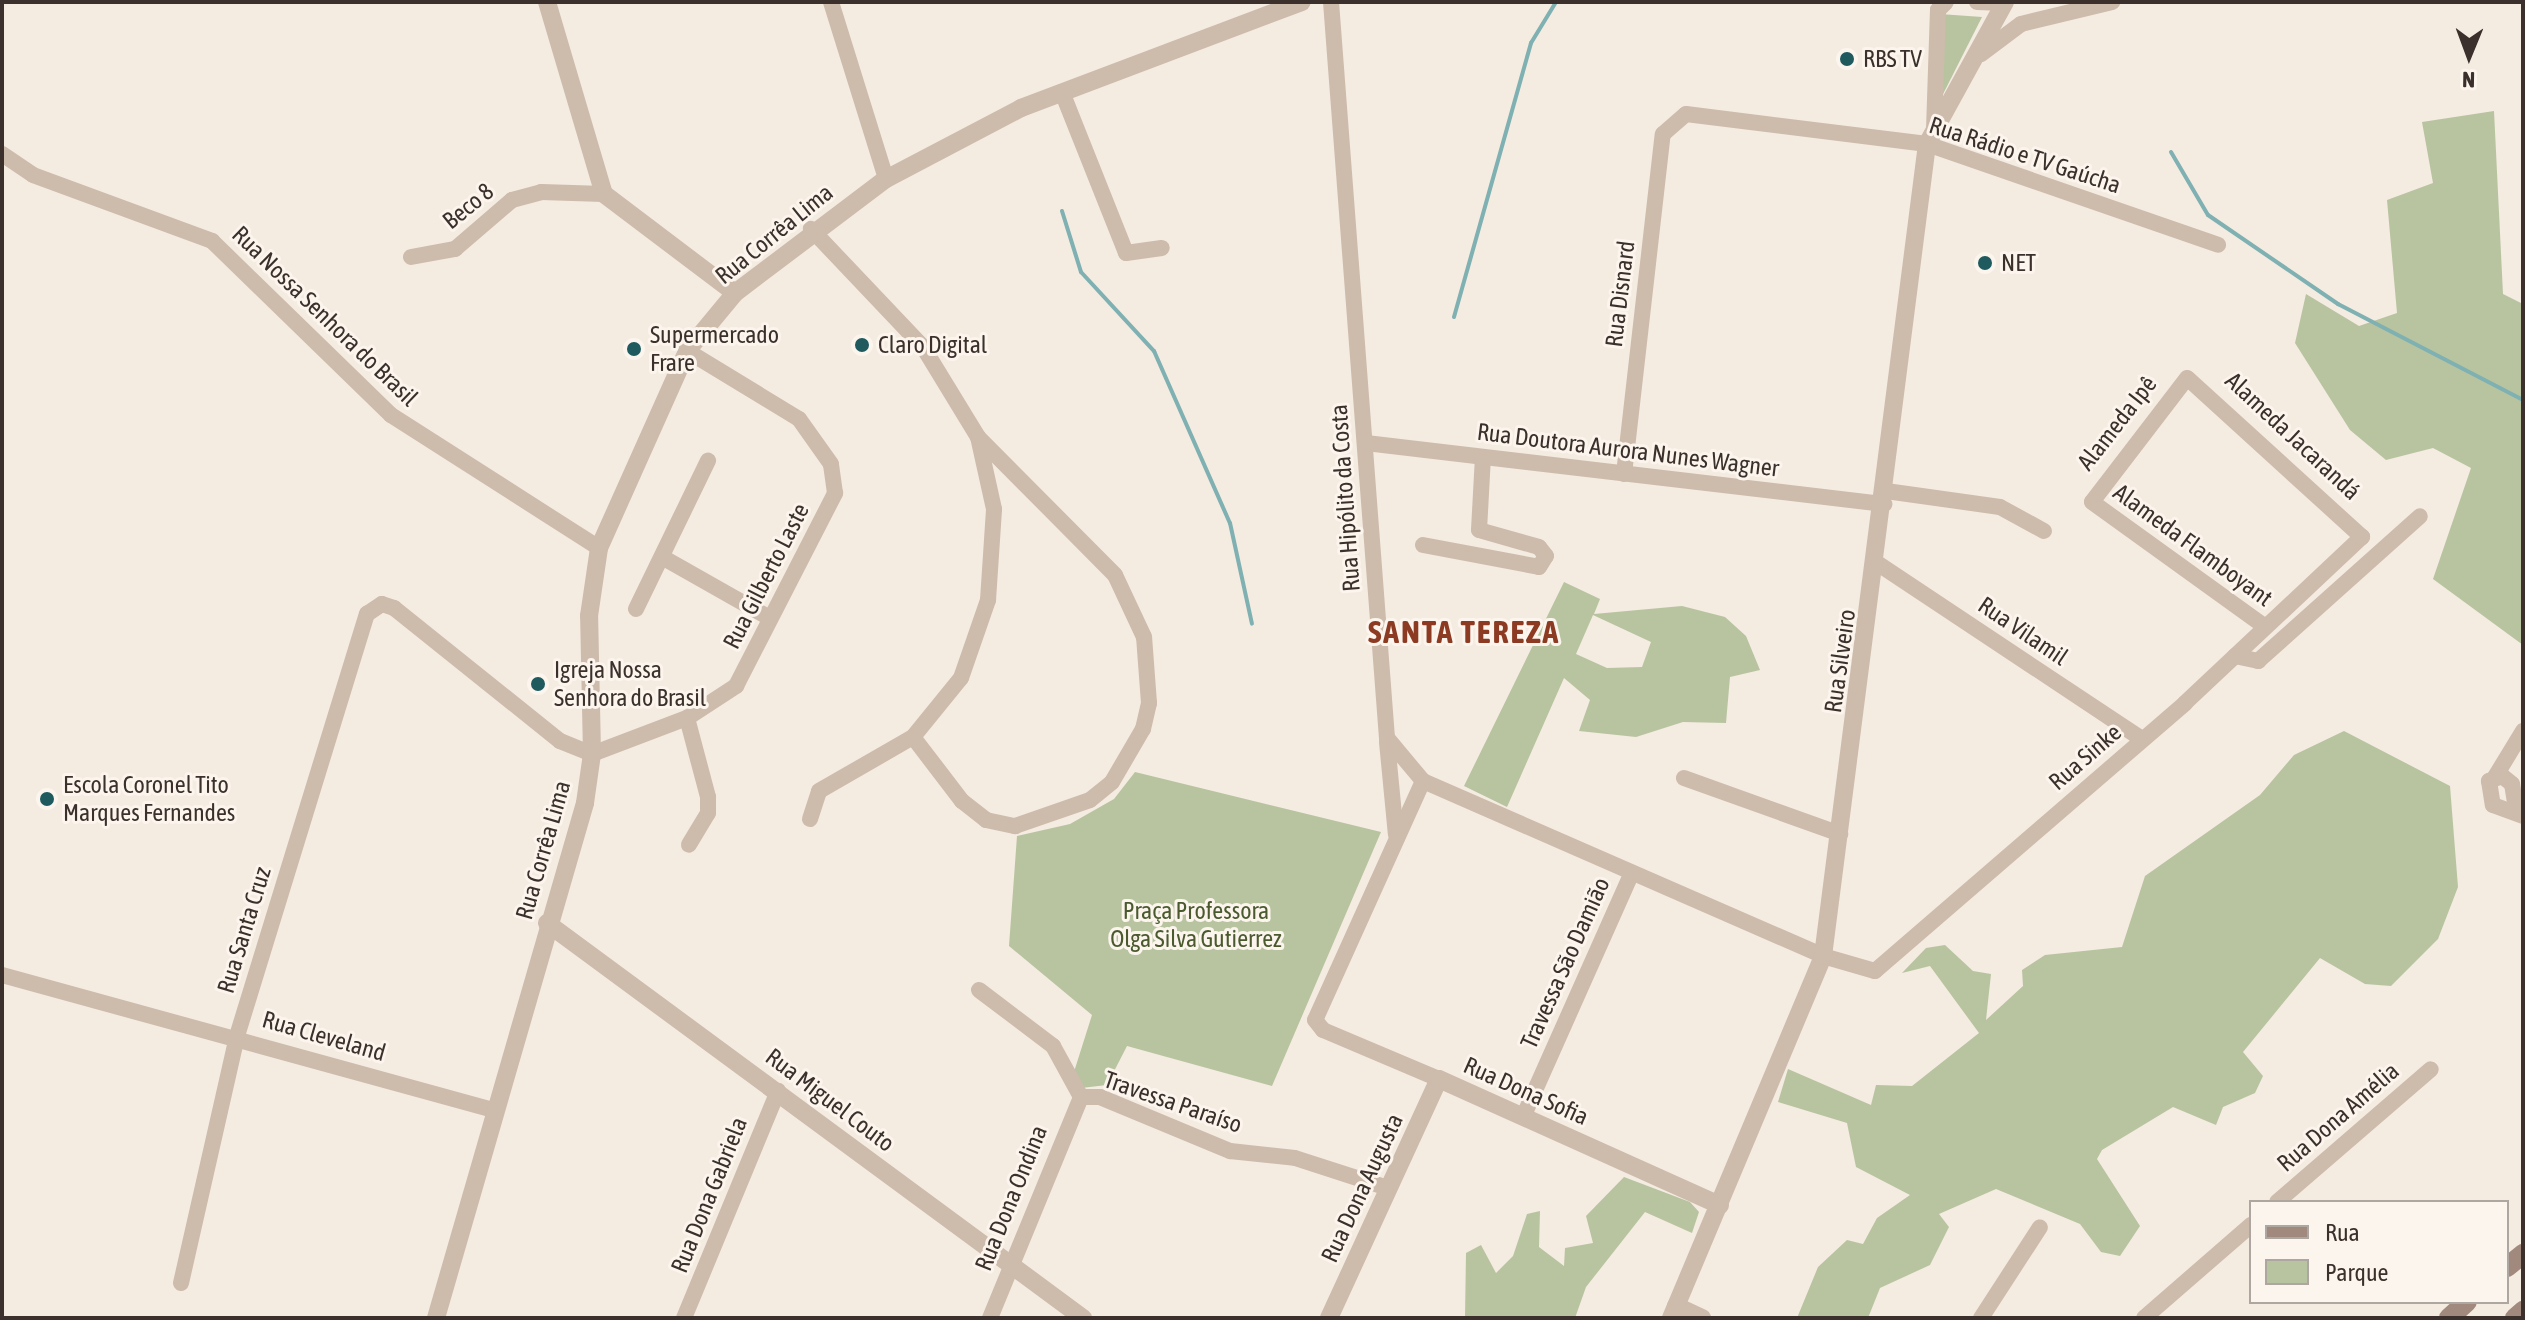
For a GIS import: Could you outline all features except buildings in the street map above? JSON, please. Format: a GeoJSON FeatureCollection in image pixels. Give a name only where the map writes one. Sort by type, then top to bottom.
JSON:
{"type":"FeatureCollection","features":[{"type":"Feature","properties":{"kind":"main road"},"geometry":{"type":"LineString","coordinates":[[2449,1318],[2465,1304]]}},
{"type":"Feature","properties":{"kind":"main road"},"geometry":{"type":"LineString","coordinates":[[2515,1318],[2523,1311]]}},
{"type":"Feature","properties":{"kind":"street"},"geometry":{"type":"LineString","coordinates":[[547,2],[604,194],[735,293]]}},
{"type":"Feature","properties":{"kind":"street"},"geometry":{"type":"LineString","coordinates":[[831,2],[886,179]]}},
{"type":"Feature","properties":{"kind":"street","name":"Rua Corrêa Lima"},"geometry":{"type":"LineString","coordinates":[[436,1318],[547,923],[585,803],[592,754],[589,616],[599,548],[687,351],[735,293],[811,229],[886,179],[1062,92],[1266,9],[1302,2]]}},
{"type":"Feature","properties":{"kind":"street","name":"Rua Hipólito da Costa"},"geometry":{"type":"LineString","coordinates":[[1331,2],[1396,836]]}},
{"type":"Feature","properties":{"kind":"street"},"geometry":{"type":"LineString","coordinates":[[1931,137],[1938,10],[1946,2]]}},
{"type":"Feature","properties":{"kind":"street"},"geometry":{"type":"LineString","coordinates":[[1977,2],[2005,3]]}},
{"type":"Feature","properties":{"kind":"street"},"geometry":{"type":"LineString","coordinates":[[1981,54],[2021,24],[2112,2]]}},
{"type":"Feature","properties":{"kind":"street","name":"Rua Silveiro"},"geometry":{"type":"LineString","coordinates":[[1673,1312],[1823,956],[1931,137],[1981,54],[2005,3]]}},
{"type":"Feature","properties":{"kind":"street"},"geometry":{"type":"LineString","coordinates":[[1062,92],[1126,253],[1162,248]]}},
{"type":"Feature","properties":{"kind":"street","name":"Rua Rádio e TV Gaúcha"},"geometry":{"type":"LineString","coordinates":[[1670,121],[1686,114],[1753,124],[1931,137],[2218,245]]}},
{"type":"Feature","properties":{"kind":"street","name":"Rua Disnard"},"geometry":{"type":"LineString","coordinates":[[1624,474],[1670,121]]}},
{"type":"Feature","properties":{"kind":"street","name":"Rua Nossa Senhora do Brasil"},"geometry":{"type":"LineString","coordinates":[[2,154],[33,175],[212,241],[391,415],[599,548]]}},
{"type":"Feature","properties":{"kind":"street","name":"Beco 8"},"geometry":{"type":"LineString","coordinates":[[411,257],[455,249],[512,200],[541,192],[604,194]]}},
{"type":"Feature","properties":{"kind":"street"},"geometry":{"type":"LineString","coordinates":[[811,229],[923,347],[978,437],[1115,575],[1144,637],[1149,703],[1143,729],[1112,782],[1090,800],[1015,826],[986,820],[962,801],[913,737]]}},
{"type":"Feature","properties":{"kind":"street","name":"Rua Gilberto Laste"},"geometry":{"type":"LineString","coordinates":[[592,754],[687,718],[736,686],[835,493],[831,464],[799,419],[687,351]]}},
{"type":"Feature","properties":{"kind":"street","name":"Alameda Ipê"},"geometry":{"type":"LineString","coordinates":[[2092,502],[2187,378]]}},
{"type":"Feature","properties":{"kind":"street","name":"Alameda Jacarandá"},"geometry":{"type":"LineString","coordinates":[[2187,378],[2362,537]]}},
{"type":"Feature","properties":{"kind":"street"},"geometry":{"type":"LineString","coordinates":[[810,819],[819,791],[913,737],[961,678],[988,600],[994,509],[978,437]]}},
{"type":"Feature","properties":{"kind":"street","name":"Rua Doutora Aurora Nunes Wagner"},"geometry":{"type":"LineString","coordinates":[[1366,443],[1624,474],[2000,507],[2044,531]]}},
{"type":"Feature","properties":{"kind":"street"},"geometry":{"type":"LineString","coordinates":[[1423,545],[1539,567],[1546,556],[1539,547],[1479,530],[1483,457]]}},
{"type":"Feature","properties":{"kind":"street"},"geometry":{"type":"LineString","coordinates":[[636,609],[708,461]]}},
{"type":"Feature","properties":{"kind":"street","name":"Alameda Flamboyant"},"geometry":{"type":"LineString","coordinates":[[2092,502],[2265,627]]}},
{"type":"Feature","properties":{"kind":"street"},"geometry":{"type":"LineString","coordinates":[[2235,656],[2258,661],[2420,516]]}},
{"type":"Feature","properties":{"kind":"street","name":"Rua Sinke"},"geometry":{"type":"LineString","coordinates":[[1823,956],[1864,970],[1886,965],[2235,656],[2362,537]]}},
{"type":"Feature","properties":{"kind":"street"},"geometry":{"type":"LineString","coordinates":[[662,557],[770,618]]}},
{"type":"Feature","properties":{"kind":"street","name":"Rua Vilamil"},"geometry":{"type":"LineString","coordinates":[[1877,563],[2142,739]]}},
{"type":"Feature","properties":{"kind":"street","name":"Rua Santa Cruz"},"geometry":{"type":"LineString","coordinates":[[181,1283],[237,1036],[367,614],[382,604],[560,741],[592,754]]}},
{"type":"Feature","properties":{"kind":"street"},"geometry":{"type":"LineString","coordinates":[[687,718],[708,805],[689,845]]}},
{"type":"Feature","properties":{"kind":"street"},"geometry":{"type":"LineString","coordinates":[[2519,813],[2486,798],[2523,731]]}},
{"type":"Feature","properties":{"kind":"street"},"geometry":{"type":"LineString","coordinates":[[1387,738],[1423,781],[1631,875],[1823,956]]}},
{"type":"Feature","properties":{"kind":"street"},"geometry":{"type":"LineString","coordinates":[[1684,778],[1840,834]]}},
{"type":"Feature","properties":{"kind":"street"},"geometry":{"type":"LineString","coordinates":[[1396,836],[1423,781]]}},
{"type":"Feature","properties":{"kind":"street","name":"Rua Dona Sofia"},"geometry":{"type":"LineString","coordinates":[[1396,836],[1315,1020],[1323,1030],[1524,1115],[1720,1205]]}},
{"type":"Feature","properties":{"kind":"street","name":"Travessa São Damião"},"geometry":{"type":"LineString","coordinates":[[1524,1115],[1631,875]]}},
{"type":"Feature","properties":{"kind":"street","name":"Rua Miguel Couto"},"geometry":{"type":"LineString","coordinates":[[547,923],[1083,1318]]}},
{"type":"Feature","properties":{"kind":"street","name":"Rua Cleveland"},"geometry":{"type":"LineString","coordinates":[[2,975],[237,1036],[493,1110]]}},
{"type":"Feature","properties":{"kind":"street"},"geometry":{"type":"LineString","coordinates":[[979,990],[1053,1046],[1081,1097]]}},
{"type":"Feature","properties":{"kind":"street","name":"Rua Dona Amélia"},"geometry":{"type":"LineString","coordinates":[[2279,1200],[2431,1069]]}},
{"type":"Feature","properties":{"kind":"street","name":"Rua Dona Augusta"},"geometry":{"type":"LineString","coordinates":[[1329,1318],[1439,1079]]}},
{"type":"Feature","properties":{"kind":"street","name":"Rua Dona Gabriela"},"geometry":{"type":"LineString","coordinates":[[684,1318],[778,1091]]}},
{"type":"Feature","properties":{"kind":"street","name":"Travessa Paraíso"},"geometry":{"type":"LineString","coordinates":[[1081,1097],[1100,1097],[1230,1151],[1295,1158],[1388,1188]]}},
{"type":"Feature","properties":{"kind":"street","name":"Rua Dona Ondina"},"geometry":{"type":"LineString","coordinates":[[990,1318],[1081,1097]]}},
{"type":"Feature","properties":{"kind":"street"},"geometry":{"type":"LineString","coordinates":[[1981,1318],[2040,1227]]}},
{"type":"Feature","properties":{"kind":"street"},"geometry":{"type":"LineString","coordinates":[[2144,1318],[2249,1227]]}},
{"type":"Feature","properties":{"kind":"street"},"geometry":{"type":"LineString","coordinates":[[1673,1312],[1702,1318]]}},
{"type":"Feature","properties":{"kind":"green space"},"geometry":{"type":"Polygon","coordinates":[[[1940,14],[1982,17],[1937,106],[1940,14]]]}},
{"type":"Feature","properties":{"kind":"green space"},"geometry":{"type":"Polygon","coordinates":[[[2494,111],[2503,294],[2523,304],[2523,645],[2433,579],[2471,468],[2433,448],[2386,460],[2350,430],[2295,343],[2306,294],[2359,326],[2397,313],[2387,200],[2433,183],[2422,122],[2494,111]]]}},
{"type":"Feature","properties":{"kind":"green space"},"geometry":{"type":"Polygon","coordinates":[[[1564,582],[1600,599],[1594,614],[1682,606],[1725,617],[1746,636],[1760,670],[1730,677],[1726,723],[1683,722],[1636,737],[1579,731],[1590,700],[1564,678],[1507,807],[1464,786],[1564,582]],[[1593,615],[1576,654],[1607,668],[1642,667],[1651,642],[1593,615]]]}},
{"type":"Feature","properties":{"kind":"green space"},"geometry":{"type":"Polygon","coordinates":[[[2344,731],[2450,786],[2458,887],[2438,939],[2391,986],[2365,984],[2320,958],[2243,1052],[2263,1076],[2255,1093],[2223,1107],[2216,1125],[2173,1107],[2102,1150],[2097,1159],[2140,1226],[2120,1256],[2101,1252],[2080,1224],[1996,1189],[1939,1214],[1949,1227],[1930,1265],[1880,1288],[1868,1318],[1797,1318],[1818,1267],[1847,1240],[1863,1244],[1877,1218],[1910,1195],[1856,1167],[1847,1123],[1778,1102],[1788,1069],[1871,1105],[1876,1085],[1912,1086],[1979,1033],[1930,966],[1902,973],[1926,948],[1945,945],[1973,971],[1991,974],[1986,1020],[2023,986],[2022,970],[2045,955],[2122,947],[2145,876],[2260,795],[2294,755],[2344,731]]]}},
{"type":"Feature","properties":{"kind":"green space","name":"Praça Professora Olga Silva Gutierrez"},"geometry":{"type":"Polygon","coordinates":[[[1135,772],[1381,832],[1272,1086],[1127,1046],[1107,1085],[1081,1088],[1073,1075],[1092,1015],[1009,946],[1017,836],[1070,824],[1114,799],[1135,772]]]}},
{"type":"Feature","properties":{"kind":"green space"},"geometry":{"type":"Polygon","coordinates":[[[1624,1177],[1690,1202],[1699,1212],[1692,1233],[1645,1212],[1586,1287],[1575,1318],[1465,1318],[1466,1253],[1481,1245],[1496,1273],[1513,1256],[1527,1214],[1540,1211],[1539,1247],[1564,1266],[1565,1248],[1593,1243],[1586,1216],[1624,1177]]]}},
{"type":"Feature","properties":{"kind":"waterway"},"geometry":{"type":"LineString","coordinates":[[1454,317],[1531,43],[1556,2]]}},
{"type":"Feature","properties":{"kind":"waterway"},"geometry":{"type":"LineString","coordinates":[[2171,152],[2208,215],[2338,304],[2523,400]]}},
{"type":"Feature","properties":{"kind":"waterway"},"geometry":{"type":"LineString","coordinates":[[1062,211],[1081,272],[1154,351],[1230,523],[1252,624]]}},
{"type":"Feature","properties":{"kind":"place","name":"RBS TV"},"geometry":{"type":"Point","coordinates":[1847,59]}},
{"type":"Feature","properties":{"kind":"place","name":"NET"},"geometry":{"type":"Point","coordinates":[1985,263]}},
{"type":"Feature","properties":{"kind":"place","name":"Claro Digital"},"geometry":{"type":"Point","coordinates":[862,345]}},
{"type":"Feature","properties":{"kind":"place","name":"Supermercado Frare"},"geometry":{"type":"Point","coordinates":[634,349]}},
{"type":"Feature","properties":{"kind":"place","name":"Igreja Nossa Senhora do Brasil"},"geometry":{"type":"Point","coordinates":[538,684]}},
{"type":"Feature","properties":{"kind":"place","name":"Escola Coronel Tito Marques Fernandes"},"geometry":{"type":"Point","coordinates":[47,799]}},
{"type":"Feature","properties":{"kind":"district","name":"SANTA TEREZA"},"geometry":{"type":"Point","coordinates":[1464,632]}}]}
